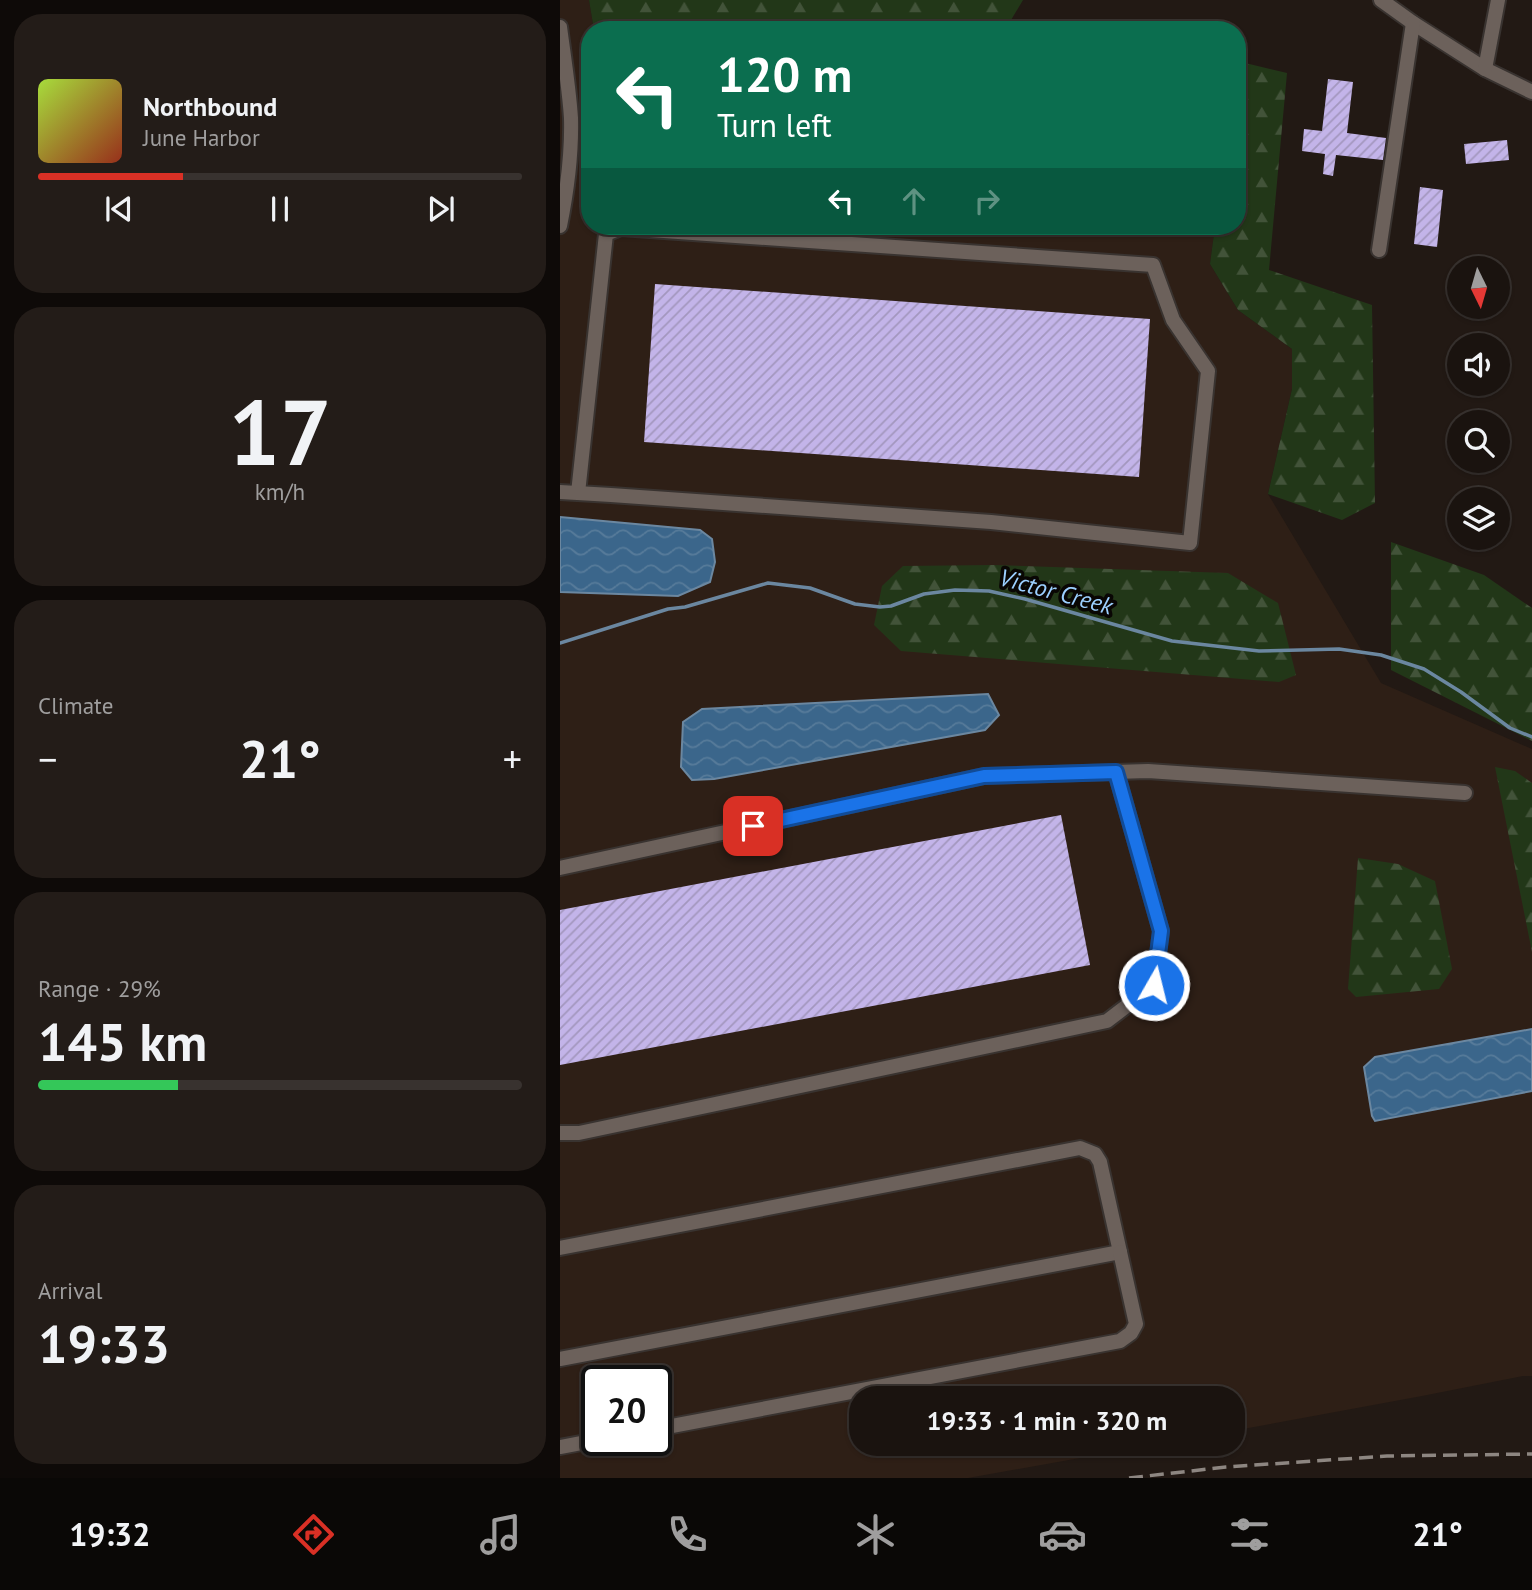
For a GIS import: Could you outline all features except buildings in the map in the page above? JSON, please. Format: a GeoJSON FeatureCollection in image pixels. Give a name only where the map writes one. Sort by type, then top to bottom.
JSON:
{"type":"FeatureCollection","features":[{"type":"Feature","properties":{"kind":"street"},"geometry":{"type":"LineString","coordinates":[[1381,0],[1485,69],[1532,92]]}},
{"type":"Feature","properties":{"kind":"street"},"geometry":{"type":"LineString","coordinates":[[1485,69],[1498,0]]}},
{"type":"Feature","properties":{"kind":"street"},"geometry":{"type":"LineString","coordinates":[[1379,250],[1413,23]]}},
{"type":"Feature","properties":{"kind":"street"},"geometry":{"type":"LineString","coordinates":[[560,27],[565,125],[570,150],[566,198],[560,226]]}},
{"type":"Feature","properties":{"kind":"street"},"geometry":{"type":"LineString","coordinates":[[578,493],[606,235]]}},
{"type":"Feature","properties":{"kind":"street"},"geometry":{"type":"LineString","coordinates":[[560,492],[991,522],[1190,543],[1208,371],[1173,320],[1153,265],[722,235]]}},
{"type":"Feature","properties":{"kind":"street"},"geometry":{"type":"LineString","coordinates":[[560,868],[984,776],[1148,771],[1465,793]]}},
{"type":"Feature","properties":{"kind":"street"},"geometry":{"type":"LineString","coordinates":[[560,1133],[579,1133],[1107,1021],[1154,985],[1161,931],[1116,772]]}},
{"type":"Feature","properties":{"kind":"street"},"geometry":{"type":"LineString","coordinates":[[560,1248],[1080,1148],[1095,1154],[1100,1163],[1136,1324],[1131,1333],[1120,1341],[672,1426]]}},
{"type":"Feature","properties":{"kind":"street"},"geometry":{"type":"LineString","coordinates":[[560,1359],[1120,1252]]}},
{"type":"Feature","properties":{"kind":"street"},"geometry":{"type":"LineString","coordinates":[[560,1447],[581,1443]]}},
{"type":"Feature","properties":{"kind":"shaded area"},"geometry":{"type":"Polygon","coordinates":[[[560,0],[589,0],[592,21],[581,21],[581,235],[1214,235],[1210,264],[1238,310],[1292,349],[1292,389],[1268,494],[1381,683],[1532,749],[1532,1376],[1245,1429],[1245,1386],[849,1386],[849,1456],[1091,1456],[968,1478],[560,1478],[560,0]]]}},
{"type":"Feature","properties":{"kind":"green space"},"geometry":{"type":"Polygon","coordinates":[[[589,0],[1023,0],[1011,20],[1016,21],[592,21],[589,0]]]}},
{"type":"Feature","properties":{"kind":"green space"},"geometry":{"type":"Polygon","coordinates":[[[1246,63],[1287,73],[1269,270],[1372,305],[1375,503],[1342,520],[1268,494],[1292,389],[1292,349],[1238,310],[1210,264],[1214,235],[1246,235],[1246,63]]]}},
{"type":"Feature","properties":{"kind":"green space"},"geometry":{"type":"Polygon","coordinates":[[[1391,542],[1484,575],[1532,608],[1532,741],[1391,670],[1391,542]]]}},
{"type":"Feature","properties":{"kind":"green space"},"geometry":{"type":"Polygon","coordinates":[[[993,565],[1228,573],[1278,603],[1296,675],[1279,682],[901,651],[874,625],[882,586],[903,566],[993,565]]]}},
{"type":"Feature","properties":{"kind":"green space"},"geometry":{"type":"Polygon","coordinates":[[[1495,767],[1515,771],[1532,783],[1532,952],[1495,767]]]}},
{"type":"Feature","properties":{"kind":"green space"},"geometry":{"type":"Polygon","coordinates":[[[1358,858],[1398,864],[1435,881],[1452,969],[1439,989],[1356,997],[1348,989],[1358,858]]]}},
{"type":"Feature","properties":{"kind":"water"},"geometry":{"type":"Polygon","coordinates":[[[560,517],[700,530],[712,539],[715,562],[710,582],[678,596],[560,592],[560,517]]]}},
{"type":"Feature","properties":{"kind":"water"},"geometry":{"type":"Polygon","coordinates":[[[988,694],[999,715],[985,730],[714,779],[692,780],[681,767],[683,722],[702,709],[988,694]]]}},
{"type":"Feature","properties":{"kind":"water"},"geometry":{"type":"Polygon","coordinates":[[[1532,1029],[1532,1091],[1375,1121],[1372,1116],[1364,1067],[1375,1057],[1532,1029]]]}},
{"type":"Feature","properties":{"kind":"waterway","name":"Victor Creek"},"geometry":{"type":"LineString","coordinates":[[560,643],[668,609],[685,607],[768,583],[810,588],[855,604],[880,607],[891,606],[924,594],[955,590],[989,591],[1172,641],[1259,651],[1339,649],[1381,655],[1424,669],[1510,728],[1532,737]]}},
{"type":"Feature","properties":{"kind":"railway"},"geometry":{"type":"LineString","coordinates":[[1129,1478],[1226,1467],[1387,1456],[1532,1454]]}},
{"type":"Feature","properties":{"kind":"route"},"geometry":{"type":"LineString","coordinates":[[753,826],[984,776],[1116,772],[1161,931],[1154,985]]}}]}
